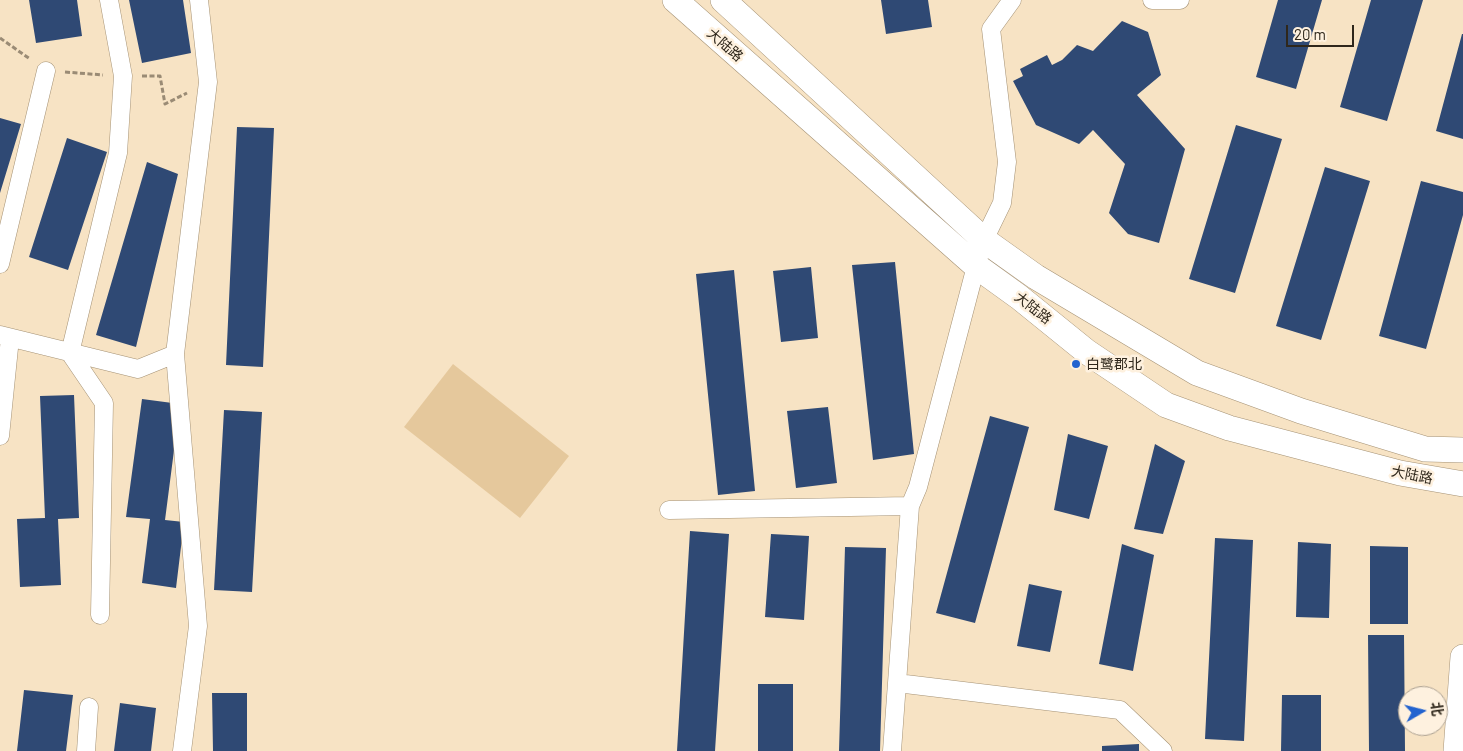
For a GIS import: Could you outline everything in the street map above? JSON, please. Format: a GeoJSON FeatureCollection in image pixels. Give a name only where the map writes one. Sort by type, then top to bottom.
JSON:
{"type":"FeatureCollection","features":[{"type":"Feature","properties":{"kind":"main road","name":"大陆路"},"geometry":{"type":"LineString","coordinates":[[675,0],[976,266],[1019,297],[1087,352],[1166,405],[1229,428],[1258,436],[1400,473],[1463,484]]}},
{"type":"Feature","properties":{"kind":"main road","name":"大陆路"},"geometry":{"type":"LineString","coordinates":[[723,0],[984,240],[1036,277],[1197,373],[1301,412],[1425,449],[1463,450]]}},
{"type":"Feature","properties":{"kind":"main road"},"geometry":{"type":"LineString","coordinates":[[1456,751],[1463,657]]}},
{"type":"Feature","properties":{"kind":"street"},"geometry":{"type":"LineString","coordinates":[[100,616],[104,403],[70,353],[118,153],[124,76],[109,0]]}},
{"type":"Feature","properties":{"kind":"street"},"geometry":{"type":"LineString","coordinates":[[182,751],[198,626],[175,354],[208,82],[199,0]]}},
{"type":"Feature","properties":{"kind":"street"},"geometry":{"type":"LineString","coordinates":[[892,751],[910,506],[918,487],[976,266],[984,240],[1002,203],[1007,162],[991,30],[1012,0]]}},
{"type":"Feature","properties":{"kind":"street"},"geometry":{"type":"LineString","coordinates":[[1152,0],[1180,0]]}},
{"type":"Feature","properties":{"kind":"street"},"geometry":{"type":"LineString","coordinates":[[0,264],[46,71]]}},
{"type":"Feature","properties":{"kind":"street"},"geometry":{"type":"LineString","coordinates":[[0,436],[5,337],[138,369],[175,354]]}},
{"type":"Feature","properties":{"kind":"street"},"geometry":{"type":"LineString","coordinates":[[669,510],[910,506]]}},
{"type":"Feature","properties":{"kind":"street"},"geometry":{"type":"LineString","coordinates":[[897,683],[1120,710],[1163,751]]}},
{"type":"Feature","properties":{"kind":"street"},"geometry":{"type":"LineString","coordinates":[[86,751],[89,707]]}},
{"type":"Feature","properties":{"kind":"shaded area"},"geometry":{"type":"Polygon","coordinates":[[[453,364],[569,456],[520,518],[404,427],[453,364]]]}},
{"type":"Feature","properties":{"kind":"building"},"geometry":{"type":"Polygon","coordinates":[[[29,0],[77,0],[82,36],[36,43],[29,0]]]}},
{"type":"Feature","properties":{"kind":"building"},"geometry":{"type":"Polygon","coordinates":[[[129,0],[183,0],[191,53],[142,63],[129,0]]]}},
{"type":"Feature","properties":{"kind":"building"},"geometry":{"type":"Polygon","coordinates":[[[881,0],[928,0],[932,27],[886,34],[881,0]]]}},
{"type":"Feature","properties":{"kind":"building"},"geometry":{"type":"Polygon","coordinates":[[[1278,0],[1322,0],[1296,89],[1256,77],[1278,0]]]}},
{"type":"Feature","properties":{"kind":"building"},"geometry":{"type":"Polygon","coordinates":[[[1371,0],[1423,0],[1387,121],[1340,107],[1371,0]]]}},
{"type":"Feature","properties":{"kind":"building"},"geometry":{"type":"Polygon","coordinates":[[[1122,21],[1148,32],[1161,75],[1137,95],[1185,149],[1159,243],[1128,234],[1109,213],[1125,164],[1093,130],[1079,144],[1036,125],[1013,81],[1023,76],[1020,69],[1047,55],[1052,65],[1062,60],[1077,45],[1093,51],[1122,21]]]}},
{"type":"Feature","properties":{"kind":"building"},"geometry":{"type":"Polygon","coordinates":[[[1463,34],[1463,139],[1436,131],[1463,34]]]}},
{"type":"Feature","properties":{"kind":"building"},"geometry":{"type":"Polygon","coordinates":[[[0,118],[21,124],[0,193],[0,118]]]}},
{"type":"Feature","properties":{"kind":"building"},"geometry":{"type":"Polygon","coordinates":[[[1236,125],[1282,139],[1235,293],[1189,279],[1236,125]]]}},
{"type":"Feature","properties":{"kind":"building"},"geometry":{"type":"Polygon","coordinates":[[[237,127],[274,128],[263,367],[226,365],[237,127]]]}},
{"type":"Feature","properties":{"kind":"building"},"geometry":{"type":"Polygon","coordinates":[[[67,138],[107,152],[68,270],[29,257],[67,138]]]}},
{"type":"Feature","properties":{"kind":"building"},"geometry":{"type":"Polygon","coordinates":[[[147,162],[178,174],[136,347],[96,335],[147,162]]]}},
{"type":"Feature","properties":{"kind":"building"},"geometry":{"type":"Polygon","coordinates":[[[1325,167],[1370,181],[1321,340],[1276,326],[1325,167]]]}},
{"type":"Feature","properties":{"kind":"building"},"geometry":{"type":"Polygon","coordinates":[[[1421,181],[1463,192],[1463,215],[1426,349],[1379,336],[1421,181]]]}},
{"type":"Feature","properties":{"kind":"building"},"geometry":{"type":"Polygon","coordinates":[[[895,262],[914,454],[873,460],[852,265],[895,262]]]}},
{"type":"Feature","properties":{"kind":"building"},"geometry":{"type":"Polygon","coordinates":[[[811,267],[818,338],[781,342],[773,271],[811,267]]]}},
{"type":"Feature","properties":{"kind":"building"},"geometry":{"type":"Polygon","coordinates":[[[734,270],[755,491],[718,495],[696,274],[734,270]]]}},
{"type":"Feature","properties":{"kind":"building"},"geometry":{"type":"Polygon","coordinates":[[[74,395],[79,518],[58,519],[61,585],[20,587],[17,519],[45,518],[40,396],[74,395]]]}},
{"type":"Feature","properties":{"kind":"building"},"geometry":{"type":"Polygon","coordinates":[[[142,399],[180,404],[165,520],[184,522],[176,588],[142,583],[150,519],[126,517],[142,399]]]}},
{"type":"Feature","properties":{"kind":"building"},"geometry":{"type":"Polygon","coordinates":[[[828,407],[837,483],[796,488],[787,411],[828,407]]]}},
{"type":"Feature","properties":{"kind":"building"},"geometry":{"type":"Polygon","coordinates":[[[224,410],[262,412],[252,592],[214,590],[224,410]]]}},
{"type":"Feature","properties":{"kind":"building"},"geometry":{"type":"Polygon","coordinates":[[[990,416],[1029,427],[975,623],[936,613],[990,416]]]}},
{"type":"Feature","properties":{"kind":"building"},"geometry":{"type":"Polygon","coordinates":[[[1068,434],[1108,446],[1089,519],[1054,510],[1068,434]]]}},
{"type":"Feature","properties":{"kind":"building"},"geometry":{"type":"Polygon","coordinates":[[[1155,444],[1185,461],[1163,534],[1134,529],[1155,444]]]}},
{"type":"Feature","properties":{"kind":"building"},"geometry":{"type":"Polygon","coordinates":[[[690,531],[729,534],[715,751],[677,751],[690,531]]]}},
{"type":"Feature","properties":{"kind":"building"},"geometry":{"type":"Polygon","coordinates":[[[771,534],[809,536],[804,620],[765,617],[771,534]]]}},
{"type":"Feature","properties":{"kind":"building"},"geometry":{"type":"Polygon","coordinates":[[[1215,538],[1253,540],[1244,741],[1205,739],[1215,538]]]}},
{"type":"Feature","properties":{"kind":"building"},"geometry":{"type":"Polygon","coordinates":[[[1298,542],[1331,544],[1329,618],[1296,617],[1298,542]]]}},
{"type":"Feature","properties":{"kind":"building"},"geometry":{"type":"Polygon","coordinates":[[[1122,544],[1154,555],[1133,671],[1099,664],[1122,544]]]}},
{"type":"Feature","properties":{"kind":"building"},"geometry":{"type":"Polygon","coordinates":[[[1370,546],[1408,547],[1408,624],[1370,624],[1370,546]]]}},
{"type":"Feature","properties":{"kind":"building"},"geometry":{"type":"Polygon","coordinates":[[[845,547],[886,548],[880,751],[839,751],[845,547]]]}},
{"type":"Feature","properties":{"kind":"building"},"geometry":{"type":"Polygon","coordinates":[[[1029,584],[1062,591],[1050,652],[1017,646],[1029,584]]]}},
{"type":"Feature","properties":{"kind":"building"},"geometry":{"type":"Polygon","coordinates":[[[1368,635],[1404,635],[1404,686],[1398,686],[1398,736],[1405,736],[1405,751],[1369,751],[1368,635]]]}},
{"type":"Feature","properties":{"kind":"building"},"geometry":{"type":"Polygon","coordinates":[[[758,684],[793,684],[793,751],[758,751],[758,684]]]}},
{"type":"Feature","properties":{"kind":"building"},"geometry":{"type":"Polygon","coordinates":[[[24,690],[73,695],[66,751],[17,751],[24,690]]]}},
{"type":"Feature","properties":{"kind":"building"},"geometry":{"type":"Polygon","coordinates":[[[212,693],[247,693],[247,751],[213,751],[212,693]]]}},
{"type":"Feature","properties":{"kind":"building"},"geometry":{"type":"Polygon","coordinates":[[[1282,695],[1321,695],[1321,751],[1281,751],[1282,695]]]}},
{"type":"Feature","properties":{"kind":"building"},"geometry":{"type":"Polygon","coordinates":[[[120,703],[156,708],[151,751],[114,751],[120,703]]]}},
{"type":"Feature","properties":{"kind":"building"},"geometry":{"type":"Polygon","coordinates":[[[1139,744],[1139,751],[1102,751],[1102,746],[1139,744]]]}},
{"type":"Feature","properties":{"kind":"place","name":"白鹭郡北"},"geometry":{"type":"Point","coordinates":[1076,364]}}]}
